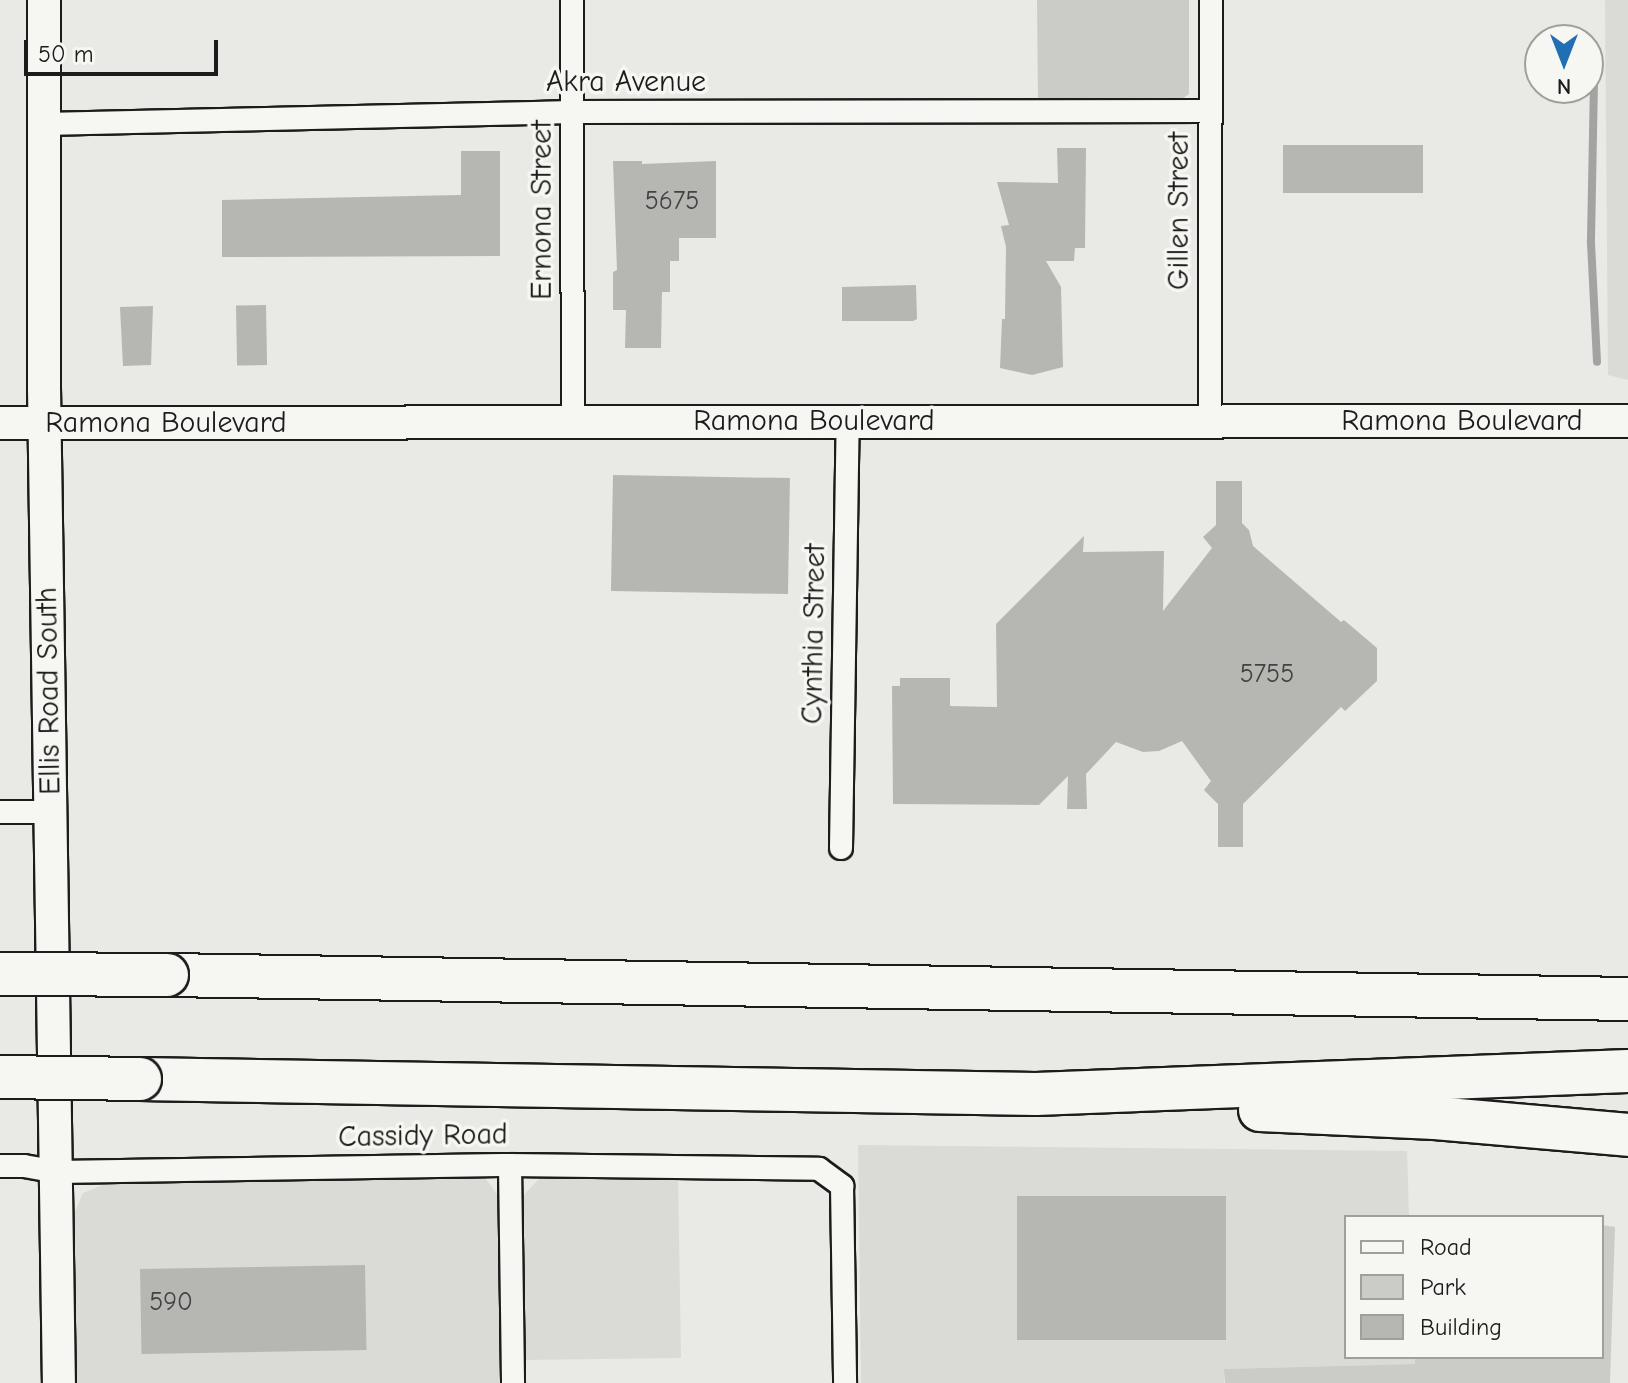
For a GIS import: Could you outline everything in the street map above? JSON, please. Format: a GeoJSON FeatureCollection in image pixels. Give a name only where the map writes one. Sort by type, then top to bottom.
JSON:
{"type":"FeatureCollection","features":[{"type":"Feature","properties":{"kind":"highway"},"geometry":{"type":"LineString","coordinates":[[0,974],[1628,999]]}},
{"type":"Feature","properties":{"kind":"highway"},"geometry":{"type":"LineString","coordinates":[[0,1077],[1036,1094],[1628,1071]]}},
{"type":"Feature","properties":{"kind":"highway"},"geometry":{"type":"LineString","coordinates":[[1036,1094],[1142,1104],[1435,1118],[1628,1135]]}},
{"type":"Feature","properties":{"kind":"street","name":"Ellis Road South"},"geometry":{"type":"LineString","coordinates":[[44,0],[46,423],[59,1383]]}},
{"type":"Feature","properties":{"kind":"street","name":"Ernona Street"},"geometry":{"type":"LineString","coordinates":[[572,0],[573,420]]}},
{"type":"Feature","properties":{"kind":"street","name":"Gillen Street"},"geometry":{"type":"LineString","coordinates":[[1210,422],[1211,0]]}},
{"type":"Feature","properties":{"kind":"street","name":"Akra Avenue"},"geometry":{"type":"LineString","coordinates":[[44,124],[571,112],[1209,111]]}},
{"type":"Feature","properties":{"kind":"street","name":"Cynthia Street"},"geometry":{"type":"LineString","coordinates":[[841,848],[848,421]]}},
{"type":"Feature","properties":{"kind":"street","name":"Ramona Boulevard"},"geometry":{"type":"LineString","coordinates":[[0,423],[1628,421]]}},
{"type":"Feature","properties":{"kind":"street"},"geometry":{"type":"LineString","coordinates":[[0,812],[51,812]]}},
{"type":"Feature","properties":{"kind":"street"},"geometry":{"type":"LineString","coordinates":[[510,1165],[513,1383]]}},
{"type":"Feature","properties":{"kind":"street","name":"Cassidy Road"},"geometry":{"type":"LineString","coordinates":[[0,1166],[57,1172],[510,1165],[819,1169],[842,1186],[845,1383]]}},
{"type":"Feature","properties":{"kind":"shaded area"},"geometry":{"type":"Polygon","coordinates":[[[1605,0],[1628,0],[1628,380],[1608,375],[1605,0]]]}},
{"type":"Feature","properties":{"kind":"shaded area"},"geometry":{"type":"Polygon","coordinates":[[[858,1145],[1407,1151],[1409,1215],[1344,1215],[1344,1359],[1415,1359],[1415,1364],[1225,1369],[1224,1383],[861,1383],[858,1145]]]}},
{"type":"Feature","properties":{"kind":"shaded area"},"geometry":{"type":"Polygon","coordinates":[[[485,1178],[501,1199],[503,1383],[74,1383],[71,1220],[83,1193],[105,1184],[485,1178]]]}},
{"type":"Feature","properties":{"kind":"shaded area"},"geometry":{"type":"Polygon","coordinates":[[[678,1178],[681,1358],[522,1360],[521,1198],[539,1179],[678,1178]]]}},
{"type":"Feature","properties":{"kind":"green space"},"geometry":{"type":"Polygon","coordinates":[[[1037,0],[1189,0],[1189,94],[1179,101],[1038,101],[1037,0]]]}},
{"type":"Feature","properties":{"kind":"green space"},"geometry":{"type":"Polygon","coordinates":[[[1604,1225],[1615,1227],[1610,1383],[1225,1383],[1224,1369],[1415,1364],[1415,1359],[1604,1359],[1604,1225]]]}},
{"type":"Feature","properties":{"kind":"building"},"geometry":{"type":"Polygon","coordinates":[[[1283,145],[1423,145],[1423,193],[1283,193],[1283,145]]]}},
{"type":"Feature","properties":{"kind":"building"},"geometry":{"type":"Polygon","coordinates":[[[1057,148],[1086,148],[1085,248],[1075,248],[1074,261],[1046,261],[1061,287],[1063,367],[1032,375],[1000,368],[1002,319],[1005,319],[1006,247],[1001,226],[1009,225],[997,182],[1058,183],[1057,148]]]}},
{"type":"Feature","properties":{"kind":"building"},"geometry":{"type":"Polygon","coordinates":[[[461,151],[500,151],[500,256],[222,257],[222,200],[461,195],[461,151]]]}},
{"type":"Feature","properties":{"kind":"building"},"geometry":{"type":"Polygon","coordinates":[[[613,161],[642,161],[642,164],[716,161],[716,238],[679,238],[679,261],[670,261],[670,292],[662,292],[661,348],[625,348],[626,310],[613,310],[613,272],[617,270],[613,161]]]}},
{"type":"Feature","properties":{"kind":"building"},"geometry":{"type":"Polygon","coordinates":[[[916,285],[917,319],[913,321],[842,321],[842,287],[916,285]]]}},
{"type":"Feature","properties":{"kind":"building"},"geometry":{"type":"Polygon","coordinates":[[[266,305],[267,365],[237,366],[236,306],[266,305]]]}},
{"type":"Feature","properties":{"kind":"building"},"geometry":{"type":"Polygon","coordinates":[[[153,306],[151,365],[123,366],[120,307],[153,306]]]}},
{"type":"Feature","properties":{"kind":"building"},"geometry":{"type":"Polygon","coordinates":[[[613,475],[790,478],[788,594],[611,591],[613,475]]]}},
{"type":"Feature","properties":{"kind":"building"},"geometry":{"type":"Polygon","coordinates":[[[1216,481],[1242,481],[1242,523],[1249,530],[1253,546],[1341,622],[1344,620],[1377,648],[1377,681],[1345,711],[1341,707],[1243,804],[1243,847],[1218,847],[1218,804],[1204,790],[1211,781],[1182,741],[1159,751],[1143,752],[1116,742],[1086,774],[1087,809],[1067,809],[1068,776],[1039,805],[893,804],[892,686],[900,686],[900,678],[950,678],[950,706],[997,707],[996,624],[1084,536],[1083,552],[1164,551],[1163,611],[1212,548],[1203,537],[1216,525],[1216,481]]]}},
{"type":"Feature","properties":{"kind":"building"},"geometry":{"type":"Polygon","coordinates":[[[1017,1196],[1226,1196],[1226,1340],[1017,1340],[1017,1196]]]}},
{"type":"Feature","properties":{"kind":"building"},"geometry":{"type":"Polygon","coordinates":[[[365,1265],[366,1350],[142,1354],[140,1269],[365,1265]]]}},
{"type":"Feature","properties":{"kind":"waterway"},"geometry":{"type":"LineString","coordinates":[[1594,104],[1591,243],[1597,362]]}}]}
